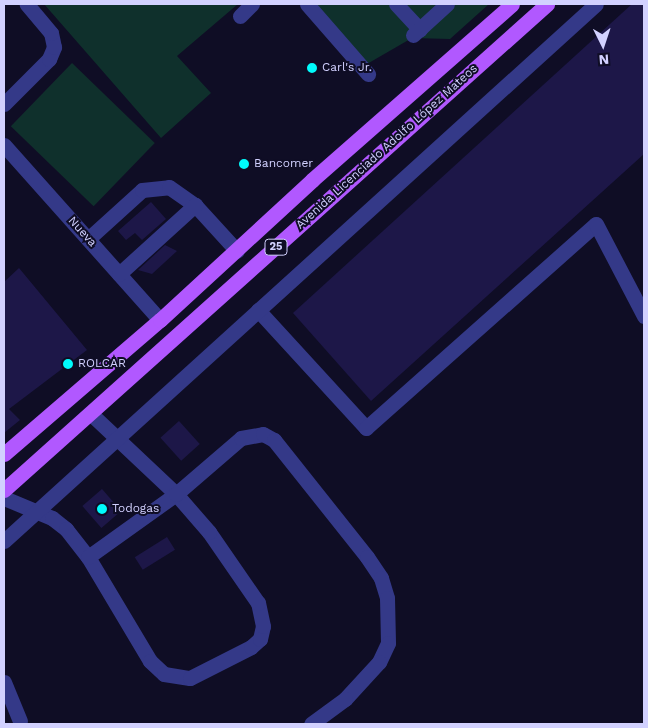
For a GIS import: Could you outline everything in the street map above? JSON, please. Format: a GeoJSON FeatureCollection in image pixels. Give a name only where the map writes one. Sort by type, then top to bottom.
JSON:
{"type":"FeatureCollection","features":[{"type":"Feature","properties":{"kind":"main road","name":"Avenida Licenciado Adolfo López Mateos"},"geometry":{"type":"LineString","coordinates":[[4,454],[160,320],[312,180],[512,4]]}},
{"type":"Feature","properties":{"kind":"main road","name":"Avenida Licenciado Adolfo López Mateos"},"geometry":{"type":"LineString","coordinates":[[4,490],[547,4]]}},
{"type":"Feature","properties":{"kind":"street"},"geometry":{"type":"LineString","coordinates":[[4,104],[49,59],[54,47],[51,33],[26,4]]}},
{"type":"Feature","properties":{"kind":"street"},"geometry":{"type":"LineString","coordinates":[[240,16],[252,4]]}},
{"type":"Feature","properties":{"kind":"street"},"geometry":{"type":"LineString","coordinates":[[307,4],[368,74]]}},
{"type":"Feature","properties":{"kind":"street"},"geometry":{"type":"LineString","coordinates":[[396,4],[417,33],[447,4]]}},
{"type":"Feature","properties":{"kind":"street"},"geometry":{"type":"LineString","coordinates":[[4,541],[114,439],[596,4]]}},
{"type":"Feature","properties":{"kind":"street","name":"Nueva"},"geometry":{"type":"LineString","coordinates":[[4,145],[160,320]]}},
{"type":"Feature","properties":{"kind":"street"},"geometry":{"type":"LineString","coordinates":[[88,239],[142,190],[169,186],[195,205],[237,251]]}},
{"type":"Feature","properties":{"kind":"street"},"geometry":{"type":"LineString","coordinates":[[119,274],[195,205]]}},
{"type":"Feature","properties":{"kind":"street"},"geometry":{"type":"LineString","coordinates":[[258,310],[366,428],[596,224],[644,316]]}},
{"type":"Feature","properties":{"kind":"street"},"geometry":{"type":"LineString","coordinates":[[4,498],[59,522],[88,558],[150,661],[164,674],[190,678],[251,647],[260,639],[263,626],[258,603],[210,532],[176,494],[114,439],[91,414]]}},
{"type":"Feature","properties":{"kind":"street"},"geometry":{"type":"LineString","coordinates":[[88,558],[176,494],[242,438],[263,434],[284,449],[381,578],[390,621],[388,642],[380,662],[345,699],[311,724]]}},
{"type":"Feature","properties":{"kind":"street"},"geometry":{"type":"LineString","coordinates":[[4,682],[20,721]]}},
{"type":"Feature","properties":{"kind":"green space"},"geometry":{"type":"Polygon","coordinates":[[[44,4],[238,4],[177,56],[211,93],[161,138],[44,4]]]}},
{"type":"Feature","properties":{"kind":"green space"},"geometry":{"type":"Polygon","coordinates":[[[312,4],[489,4],[450,39],[412,38],[367,64],[312,4]]]}},
{"type":"Feature","properties":{"kind":"green space"},"geometry":{"type":"Polygon","coordinates":[[[72,63],[155,143],[94,206],[11,126],[72,63]]]}},
{"type":"Feature","properties":{"kind":"building"},"geometry":{"type":"Polygon","coordinates":[[[632,4],[644,4],[644,154],[371,401],[293,313],[632,4]]]}},
{"type":"Feature","properties":{"kind":"building"},"geometry":{"type":"Polygon","coordinates":[[[151,202],[166,219],[142,240],[135,233],[126,240],[118,231],[151,202]]]}},
{"type":"Feature","properties":{"kind":"building"},"geometry":{"type":"Polygon","coordinates":[[[165,245],[177,251],[152,274],[138,270],[165,245]]]}},
{"type":"Feature","properties":{"kind":"building"},"geometry":{"type":"Polygon","coordinates":[[[19,268],[87,350],[9,409],[20,420],[4,433],[4,282],[19,268]]]}},
{"type":"Feature","properties":{"kind":"building"},"geometry":{"type":"Polygon","coordinates":[[[179,421],[200,444],[181,461],[160,438],[179,421]]]}},
{"type":"Feature","properties":{"kind":"building","name":"Todogas"},"geometry":{"type":"Polygon","coordinates":[[[102,489],[121,511],[101,528],[82,506],[102,489]]]}},
{"type":"Feature","properties":{"kind":"building"},"geometry":{"type":"Polygon","coordinates":[[[167,537],[175,550],[143,570],[135,557],[167,537]]]}},
{"type":"Feature","properties":{"kind":"place","name":"Carl's Jr."},"geometry":{"type":"Point","coordinates":[312,68]}},
{"type":"Feature","properties":{"kind":"place","name":"Bancomer"},"geometry":{"type":"Point","coordinates":[244,164]}},
{"type":"Feature","properties":{"kind":"place","name":"ROLCAR"},"geometry":{"type":"Point","coordinates":[68,364]}},
{"type":"Feature","properties":{"kind":"place","name":"Todogas"},"geometry":{"type":"Point","coordinates":[102,509]}}]}
